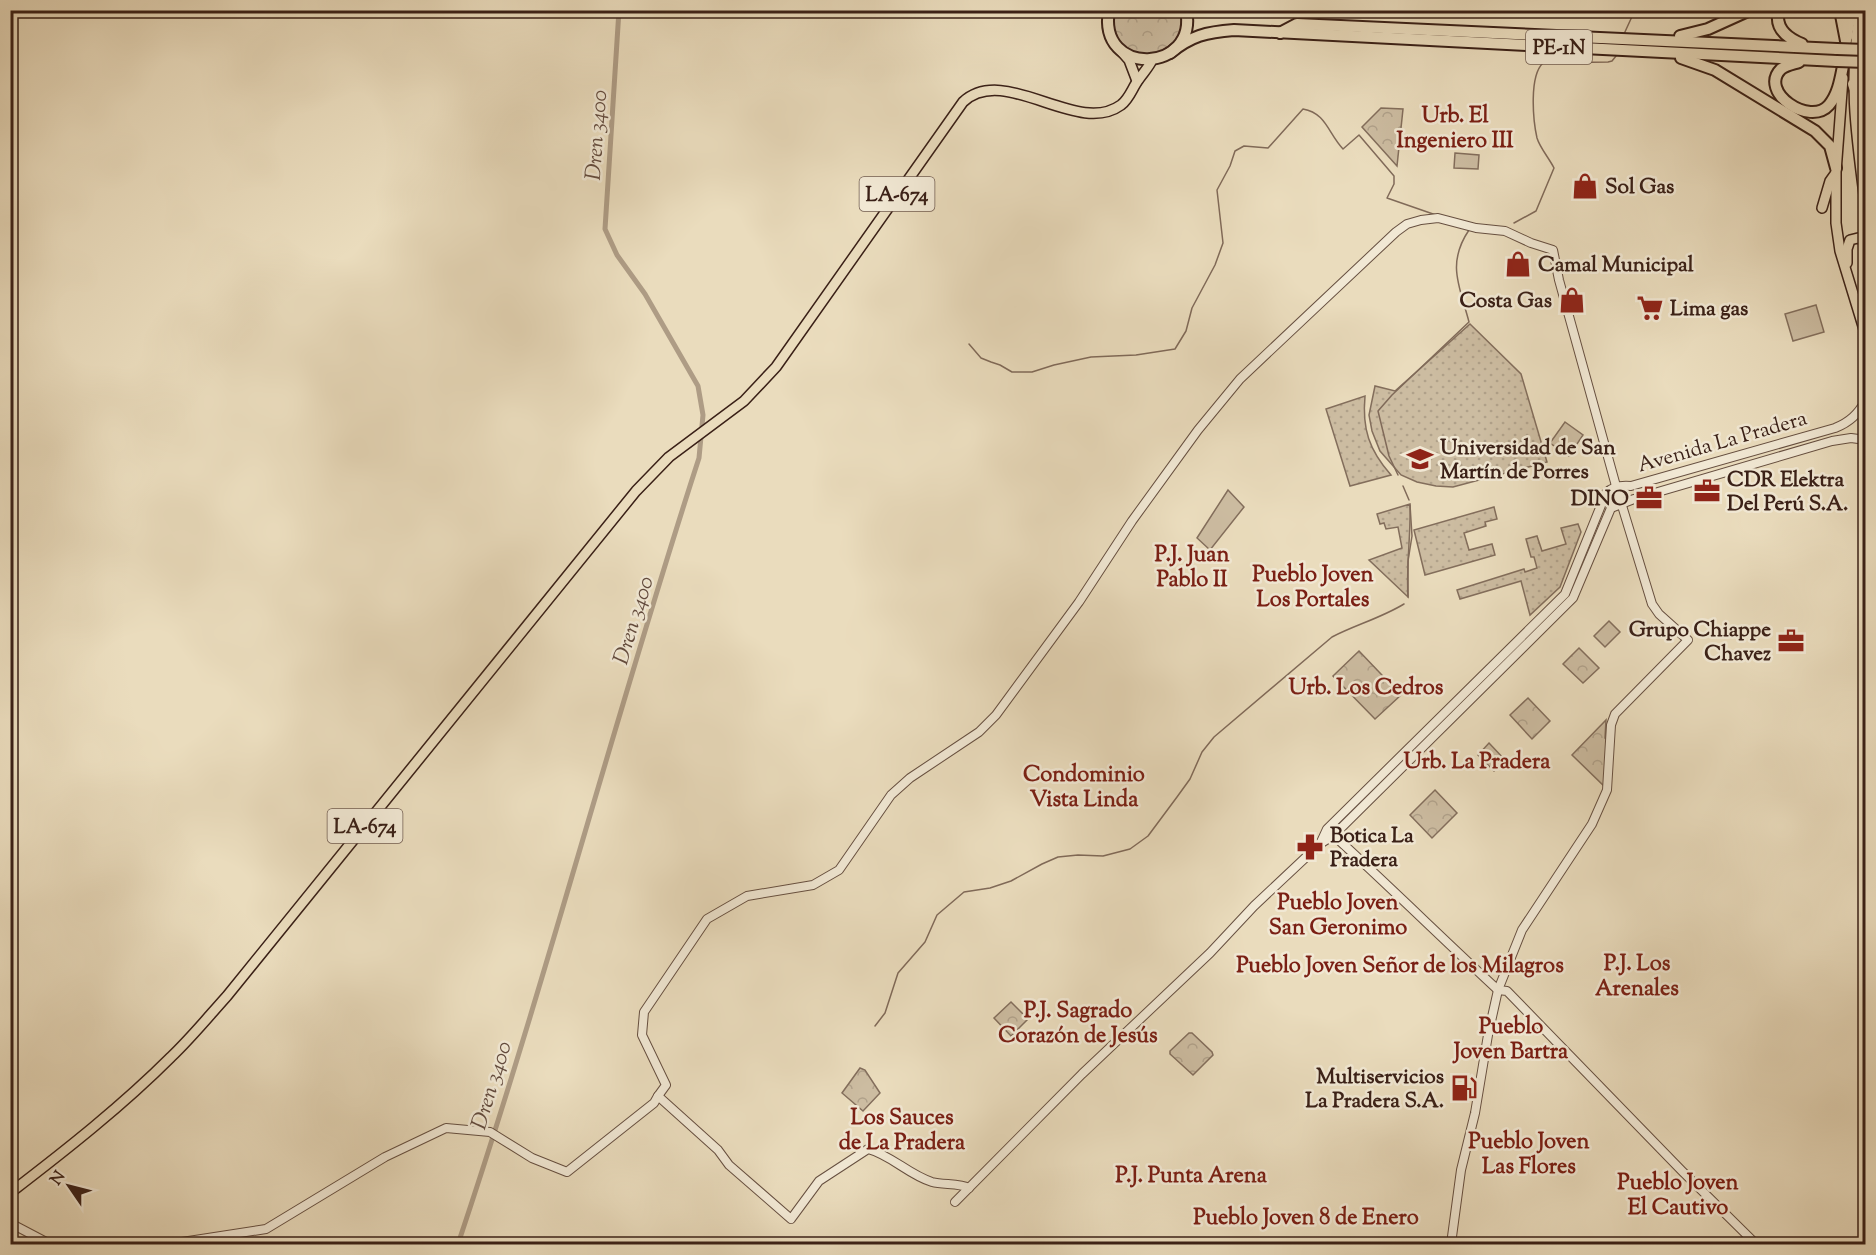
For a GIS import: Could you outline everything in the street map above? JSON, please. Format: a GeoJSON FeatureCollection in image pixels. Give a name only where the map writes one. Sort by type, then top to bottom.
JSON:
{"type":"FeatureCollection","features":[{"type":"Feature","properties":{"kind":"highway"},"geometry":{"type":"LineString","coordinates":[[1109,10],[1109,33],[1121,51],[1139,60],[1152,60]]}},
{"type":"Feature","properties":{"kind":"highway"},"geometry":{"type":"LineString","coordinates":[[1170,53],[1184,36],[1187,22],[1186,10]]}},
{"type":"Feature","properties":{"kind":"highway"},"geometry":{"type":"LineString","coordinates":[[1660,39],[1696,33],[1750,10]]}},
{"type":"Feature","properties":{"kind":"highway"},"geometry":{"type":"LineString","coordinates":[[1779,10],[1777,18],[1781,30],[1794,41],[1808,47]]}},
{"type":"Feature","properties":{"kind":"highway"},"geometry":{"type":"LineString","coordinates":[[1807,60],[1780,70],[1776,86],[1781,96],[1792,105],[1806,112],[1819,112],[1825,109],[1834,98],[1844,49],[1840,10]]}},
{"type":"Feature","properties":{"kind":"highway"},"geometry":{"type":"LineString","coordinates":[[1844,49],[1866,17]]}},
{"type":"Feature","properties":{"kind":"highway","name":"PE-1N"},"geometry":{"type":"LineString","coordinates":[[1280,33],[1297,24],[1866,50]]}},
{"type":"Feature","properties":{"kind":"highway","name":"PE-1N"},"geometry":{"type":"LineString","coordinates":[[1152,60],[1170,53],[1193,37],[1217,31],[1234,30],[1807,60],[1844,49],[1866,62]]}},
{"type":"Feature","properties":{"kind":"highway"},"geometry":{"type":"LineString","coordinates":[[1655,52],[1697,62],[1715,70],[1799,121],[1826,141],[1833,153],[1836,170]]}},
{"type":"Feature","properties":{"kind":"highway"},"geometry":{"type":"LineString","coordinates":[[1853,84],[1866,114]]}},
{"type":"Feature","properties":{"kind":"main road"},"geometry":{"type":"LineString","coordinates":[[1852,10],[1844,49],[1834,200],[1840,251],[1866,336]]}},
{"type":"Feature","properties":{"kind":"main road"},"geometry":{"type":"LineString","coordinates":[[1860,10],[1844,49],[1853,84],[1856,131],[1865,200]]}},
{"type":"Feature","properties":{"kind":"main road"},"geometry":{"type":"LineString","coordinates":[[1121,51],[1129,60],[1137,81]]}},
{"type":"Feature","properties":{"kind":"main road","name":"LA-674"},"geometry":{"type":"LineString","coordinates":[[10,1193],[127,1097],[171,1057],[199,1027],[257,959],[636,491],[669,457],[744,401],[776,368],[954,113],[969,97],[982,91],[1004,91],[1082,112],[1098,114],[1124,104],[1152,60]]}},
{"type":"Feature","properties":{"kind":"main road"},"geometry":{"type":"LineString","coordinates":[[1822,208],[1830,181],[1836,170]]}},
{"type":"Feature","properties":{"kind":"main road"},"geometry":{"type":"LineString","coordinates":[[1849,284],[1846,257],[1848,244],[1854,238],[1858,238],[1866,245]]}},
{"type":"Feature","properties":{"kind":"street"},"geometry":{"type":"LineString","coordinates":[[169,1245],[266,1229],[385,1156],[446,1128],[494,1134],[532,1158],[567,1172],[645,1110],[666,1085],[642,1035],[644,1012],[707,919],[747,896],[813,885],[839,870],[891,795],[910,778],[979,732],[996,715],[1079,602],[1132,521],[1198,430],[1240,379],[1396,232],[1421,220],[1438,218],[1476,228],[1505,231],[1553,250],[1559,280],[1616,486],[1652,604],[1659,614],[1688,640],[1615,714],[1609,741],[1607,790],[1592,824],[1522,930],[1498,990],[1475,1113],[1461,1170],[1451,1245]]}},
{"type":"Feature","properties":{"kind":"street","name":"Avenida La Pradera"},"geometry":{"type":"LineString","coordinates":[[1320,844],[1327,829],[1565,594],[1606,493],[1616,486],[1631,486],[1835,428],[1857,415],[1866,400]]}},
{"type":"Feature","properties":{"kind":"street","name":"Avenida La Pradera"},"geometry":{"type":"LineString","coordinates":[[955,1202],[1082,1074],[1210,953],[1254,906],[1320,844],[1334,835],[1573,598],[1611,508],[1622,502],[1832,441],[1851,438],[1866,440]]}},
{"type":"Feature","properties":{"kind":"street"},"geometry":{"type":"LineString","coordinates":[[1655,479],[1659,491]]}},
{"type":"Feature","properties":{"kind":"street"},"geometry":{"type":"LineString","coordinates":[[1602,502],[1611,508]]}},
{"type":"Feature","properties":{"kind":"street"},"geometry":{"type":"LineString","coordinates":[[1327,829],[1498,990],[1507,991],[1756,1245]]}},
{"type":"Feature","properties":{"kind":"street"},"geometry":{"type":"LineString","coordinates":[[658,1096],[718,1150],[729,1165],[790,1218],[819,1181],[868,1149],[930,1182],[969,1188]]}},
{"type":"Feature","properties":{"kind":"street"},"geometry":{"type":"LineString","coordinates":[[10,1223],[50,1245]]}},
{"type":"Feature","properties":{"kind":"green space"},"geometry":{"type":"Polygon","coordinates":[[[1111,10],[1184,11],[1185,26],[1170,51],[1141,58],[1116,42],[1111,10]]]}},
{"type":"Feature","properties":{"kind":"green space"},"geometry":{"type":"Polygon","coordinates":[[[1381,108],[1403,109],[1397,166],[1362,127],[1381,108]]]}},
{"type":"Feature","properties":{"kind":"green space"},"geometry":{"type":"Polygon","coordinates":[[[1455,153],[1479,155],[1478,169],[1454,168],[1455,153]]]}},
{"type":"Feature","properties":{"kind":"green space"},"geometry":{"type":"Polygon","coordinates":[[[1816,305],[1824,332],[1793,341],[1785,314],[1816,305]]]}},
{"type":"Feature","properties":{"kind":"green space"},"geometry":{"type":"Polygon","coordinates":[[[1470,324],[1521,374],[1547,462],[1453,487],[1417,482],[1401,475],[1380,451],[1372,431],[1369,415],[1375,386],[1395,391],[1470,324]]]}},
{"type":"Feature","properties":{"kind":"green space"},"geometry":{"type":"Polygon","coordinates":[[[1365,396],[1366,429],[1372,448],[1391,475],[1350,486],[1326,409],[1365,396]]]}},
{"type":"Feature","properties":{"kind":"green space"},"geometry":{"type":"Polygon","coordinates":[[[1565,422],[1583,435],[1569,456],[1550,443],[1565,422]]]}},
{"type":"Feature","properties":{"kind":"green space"},"geometry":{"type":"Polygon","coordinates":[[[1228,490],[1244,507],[1210,550],[1197,538],[1228,490]]]}},
{"type":"Feature","properties":{"kind":"green space"},"geometry":{"type":"Polygon","coordinates":[[[1410,504],[1408,597],[1369,560],[1402,548],[1398,527],[1386,529],[1384,523],[1380,524],[1377,514],[1410,504]]]}},
{"type":"Feature","properties":{"kind":"green space"},"geometry":{"type":"Polygon","coordinates":[[[1494,507],[1497,519],[1485,522],[1486,526],[1464,533],[1469,550],[1492,544],[1495,555],[1425,575],[1414,530],[1494,507]]]}},
{"type":"Feature","properties":{"kind":"green space"},"geometry":{"type":"Polygon","coordinates":[[[1578,524],[1581,532],[1560,587],[1530,615],[1521,581],[1460,599],[1457,590],[1524,569],[1525,572],[1537,568],[1526,539],[1537,536],[1542,551],[1566,544],[1561,528],[1578,524]]]}},
{"type":"Feature","properties":{"kind":"green space"},"geometry":{"type":"Polygon","coordinates":[[[1609,621],[1620,632],[1605,647],[1594,636],[1609,621]]]}},
{"type":"Feature","properties":{"kind":"green space"},"geometry":{"type":"Polygon","coordinates":[[[1579,648],[1599,668],[1583,683],[1563,664],[1579,648]]]}},
{"type":"Feature","properties":{"kind":"green space"},"geometry":{"type":"Polygon","coordinates":[[[1359,651],[1401,695],[1375,719],[1333,676],[1359,651]]]}},
{"type":"Feature","properties":{"kind":"green space"},"geometry":{"type":"Polygon","coordinates":[[[1528,698],[1550,721],[1532,739],[1510,715],[1528,698]]]}},
{"type":"Feature","properties":{"kind":"green space"},"geometry":{"type":"Polygon","coordinates":[[[1606,720],[1605,738],[1608,740],[1604,786],[1572,755],[1606,720]]]}},
{"type":"Feature","properties":{"kind":"green space"},"geometry":{"type":"Polygon","coordinates":[[[1489,743],[1505,760],[1494,771],[1478,755],[1489,743]]]}},
{"type":"Feature","properties":{"kind":"green space"},"geometry":{"type":"Polygon","coordinates":[[[1435,790],[1457,813],[1432,838],[1410,815],[1435,790]]]}},
{"type":"Feature","properties":{"kind":"green space"},"geometry":{"type":"Polygon","coordinates":[[[1011,1002],[1028,1019],[1011,1036],[994,1018],[1011,1002]]]}},
{"type":"Feature","properties":{"kind":"green space"},"geometry":{"type":"Polygon","coordinates":[[[1189,1033],[1192,1033],[1213,1055],[1193,1075],[1170,1054],[1170,1051],[1189,1033]]]}},
{"type":"Feature","properties":{"kind":"green space"},"geometry":{"type":"Polygon","coordinates":[[[860,1068],[865,1070],[880,1093],[863,1111],[842,1093],[860,1068]]]}},
{"type":"Feature","properties":{"kind":"waterway","name":"Dren 3400"},"geometry":{"type":"LineString","coordinates":[[458,1244],[490,1147],[699,458],[703,415],[698,386],[645,294],[617,255],[605,229],[619,10]]}},
{"type":"Feature","properties":{"kind":"waterway"},"geometry":{"type":"LineString","coordinates":[[1624,34],[1635,10]]}},
{"type":"Feature","properties":{"kind":"waterway"},"geometry":{"type":"LineString","coordinates":[[1514,223],[1536,211],[1554,168],[1537,138],[1533,99],[1539,69],[1543,63],[1608,62],[1616,56]]}},
{"type":"Feature","properties":{"kind":"waterway"},"geometry":{"type":"LineString","coordinates":[[969,344],[981,358],[1012,372],[1032,372],[1091,357],[1136,355],[1175,349],[1186,331],[1192,308],[1215,265],[1223,243],[1217,190],[1235,151],[1244,146],[1268,148],[1303,109],[1311,111],[1322,119],[1343,149],[1359,135],[1394,176],[1394,184],[1387,198],[1436,215]]}},
{"type":"Feature","properties":{"kind":"waterway"},"geometry":{"type":"LineString","coordinates":[[1398,475],[1389,456],[1378,411],[1469,322],[1457,276],[1458,254],[1469,230]]}},
{"type":"Feature","properties":{"kind":"waterway"},"geometry":{"type":"LineString","coordinates":[[1403,486],[1409,500]]}},
{"type":"Feature","properties":{"kind":"waterway"},"geometry":{"type":"LineString","coordinates":[[1408,597],[1408,561],[1412,536],[1410,505]]}},
{"type":"Feature","properties":{"kind":"waterway"},"geometry":{"type":"LineString","coordinates":[[875,1026],[885,1013],[898,973],[925,942],[937,915],[964,892],[990,888],[1011,881],[1058,857],[1103,856],[1130,849],[1148,836],[1190,779],[1202,752],[1214,737],[1332,637],[1404,604]]}},
{"type":"Feature","properties":{"kind":"place","name":"Sol Gas"},"geometry":{"type":"Point","coordinates":[1585,186]}},
{"type":"Feature","properties":{"kind":"place","name":"Camal Municipal"},"geometry":{"type":"Point","coordinates":[1518,264]}},
{"type":"Feature","properties":{"kind":"place","name":"Costa Gas"},"geometry":{"type":"Point","coordinates":[1572,300]}},
{"type":"Feature","properties":{"kind":"place","name":"Lima gas"},"geometry":{"type":"Point","coordinates":[1650,308]}},
{"type":"Feature","properties":{"kind":"place","name":"Universidad de San Martín de Porres"},"geometry":{"type":"Point","coordinates":[1420,459]}},
{"type":"Feature","properties":{"kind":"place","name":"CDR Elektra Del Perú S.A."},"geometry":{"type":"Point","coordinates":[1707,491]}},
{"type":"Feature","properties":{"kind":"place","name":"DINO"},"geometry":{"type":"Point","coordinates":[1649,498]}},
{"type":"Feature","properties":{"kind":"place","name":"Grupo Chiappe Chavez"},"geometry":{"type":"Point","coordinates":[1791,641]}},
{"type":"Feature","properties":{"kind":"place","name":"Botica La Pradera"},"geometry":{"type":"Point","coordinates":[1310,847]}},
{"type":"Feature","properties":{"kind":"place","name":"Multiservicios La Pradera S.A."},"geometry":{"type":"Point","coordinates":[1464,1088]}},
{"type":"Feature","properties":{"kind":"district","name":"Urb. El Ingeniero III"},"geometry":{"type":"Point","coordinates":[1455,126]}},
{"type":"Feature","properties":{"kind":"district","name":"P.J. Juan Pablo II"},"geometry":{"type":"Point","coordinates":[1192,566]}},
{"type":"Feature","properties":{"kind":"district","name":"Pueblo Joven Los Portales"},"geometry":{"type":"Point","coordinates":[1313,586]}},
{"type":"Feature","properties":{"kind":"district","name":"Urb. Los Cedros"},"geometry":{"type":"Point","coordinates":[1366,686]}},
{"type":"Feature","properties":{"kind":"district","name":"Urb. La Pradera"},"geometry":{"type":"Point","coordinates":[1477,760]}},
{"type":"Feature","properties":{"kind":"district","name":"Condominio Vista Linda"},"geometry":{"type":"Point","coordinates":[1084,786]}},
{"type":"Feature","properties":{"kind":"district","name":"Pueblo Joven San Geronimo"},"geometry":{"type":"Point","coordinates":[1338,914]}},
{"type":"Feature","properties":{"kind":"district","name":"Pueblo Joven Señor de los Milagros"},"geometry":{"type":"Point","coordinates":[1400,964]}},
{"type":"Feature","properties":{"kind":"district","name":"P.J. Los Arenales"},"geometry":{"type":"Point","coordinates":[1637,974]}},
{"type":"Feature","properties":{"kind":"district","name":"P.J. Sagrado Corazón de Jesús"},"geometry":{"type":"Point","coordinates":[1078,1022]}},
{"type":"Feature","properties":{"kind":"district","name":"Pueblo Joven Bartra"},"geometry":{"type":"Point","coordinates":[1511,1038]}},
{"type":"Feature","properties":{"kind":"district","name":"Los Sauces de La Pradera"},"geometry":{"type":"Point","coordinates":[902,1128]}},
{"type":"Feature","properties":{"kind":"district","name":"Pueblo Joven Las Flores"},"geometry":{"type":"Point","coordinates":[1529,1152]}},
{"type":"Feature","properties":{"kind":"district","name":"P.J. Punta Arena"},"geometry":{"type":"Point","coordinates":[1191,1174]}},
{"type":"Feature","properties":{"kind":"district","name":"Pueblo Joven El Cautivo"},"geometry":{"type":"Point","coordinates":[1678,1194]}},
{"type":"Feature","properties":{"kind":"district","name":"Pueblo Joven 8 de Enero"},"geometry":{"type":"Point","coordinates":[1306,1216]}}]}
